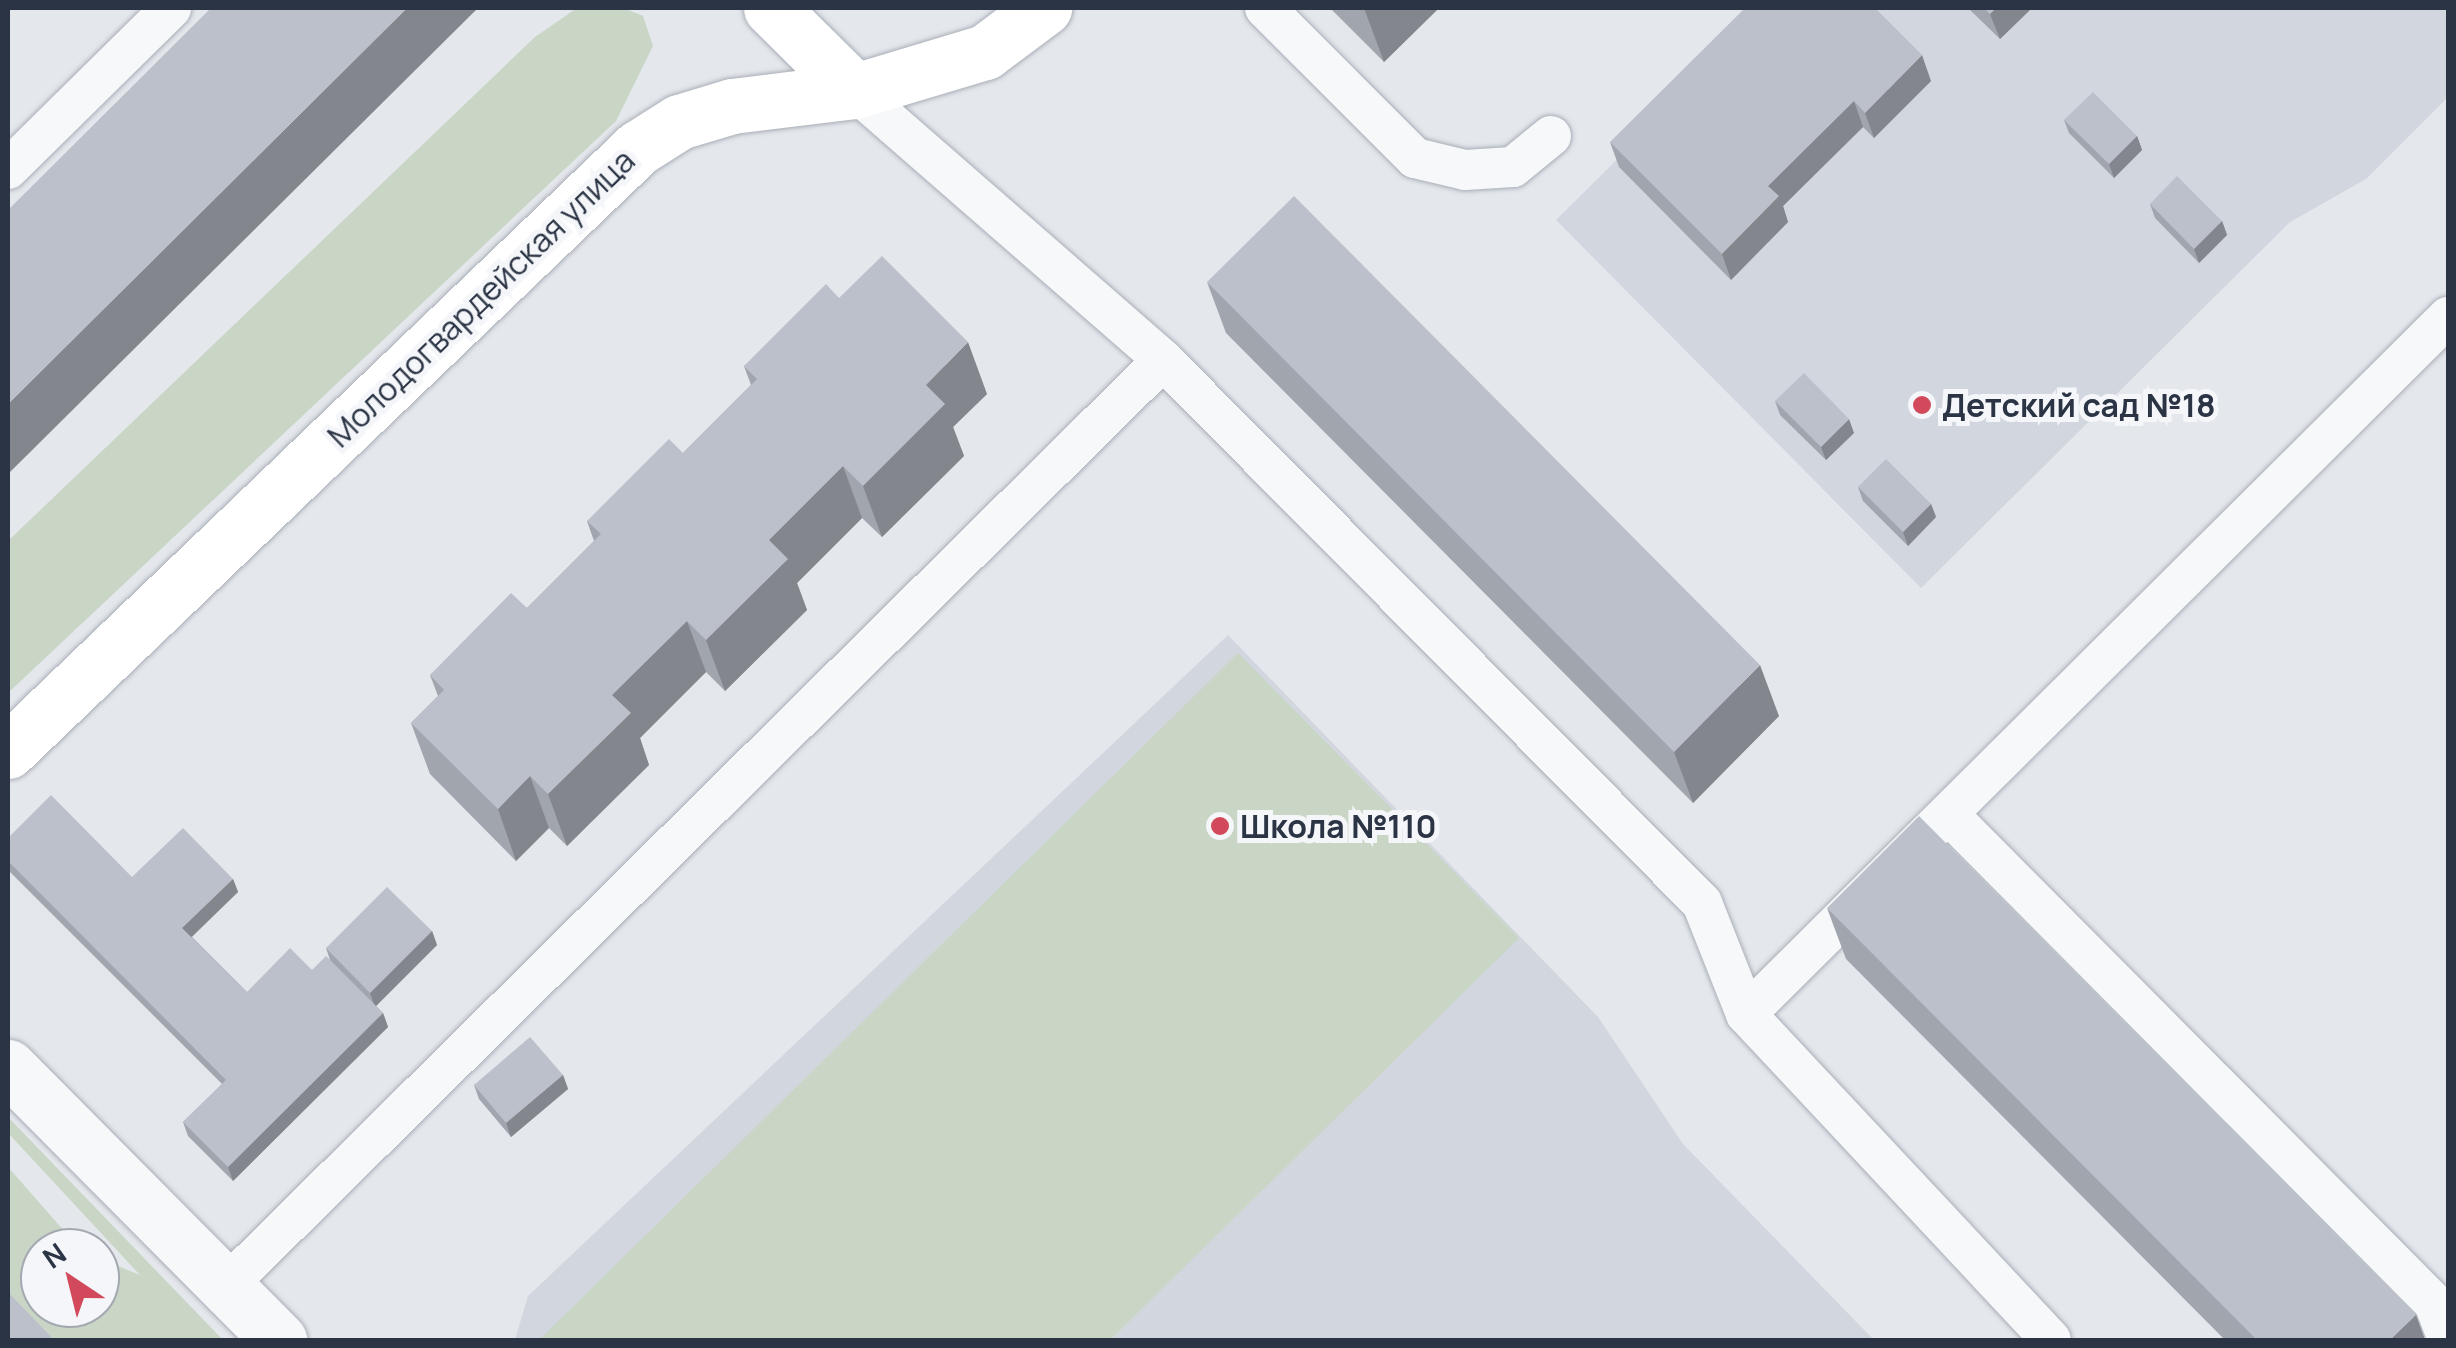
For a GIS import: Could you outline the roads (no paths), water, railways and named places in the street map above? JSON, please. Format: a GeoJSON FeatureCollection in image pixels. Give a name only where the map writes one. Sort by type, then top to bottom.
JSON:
{"type":"FeatureCollection","features":[{"type":"Feature","properties":{"kind":"street"},"geometry":{"type":"LineString","coordinates":[[772,8],[855,92]]}},
{"type":"Feature","properties":{"kind":"street","name":"Молодогвардейская улица"},"geometry":{"type":"LineString","coordinates":[[8,751],[638,148],[679,122],[732,106],[855,92],[985,52],[1044,8]]}},
{"type":"Feature","properties":{"kind":"street"},"geometry":{"type":"LineString","coordinates":[[8,1067],[279,1340]]}},
{"type":"Feature","properties":{"kind":"lane"},"geometry":{"type":"LineString","coordinates":[[8,169],[171,8]]}},
{"type":"Feature","properties":{"kind":"lane"},"geometry":{"type":"LineString","coordinates":[[1265,8],[1415,158],[1465,170],[1513,167],[1551,136]]}},
{"type":"Feature","properties":{"kind":"lane"},"geometry":{"type":"LineString","coordinates":[[855,92],[1163,360],[1702,903],[1746,1014],[2051,1340]]}},
{"type":"Feature","properties":{"kind":"lane"},"geometry":{"type":"LineString","coordinates":[[1746,1014],[2448,317]]}},
{"type":"Feature","properties":{"kind":"lane"},"geometry":{"type":"LineString","coordinates":[[226,1286],[1163,360]]}},
{"type":"Feature","properties":{"kind":"lane"},"geometry":{"type":"LineString","coordinates":[[1948,814],[2442,1296],[2448,1340]]}},
{"type":"Feature","properties":{"kind":"place","name":"Детский сад №18"},"geometry":{"type":"Point","coordinates":[1922,405]}},
{"type":"Feature","properties":{"kind":"place","name":"Школа №110"},"geometry":{"type":"Point","coordinates":[1220,826]}}]}
